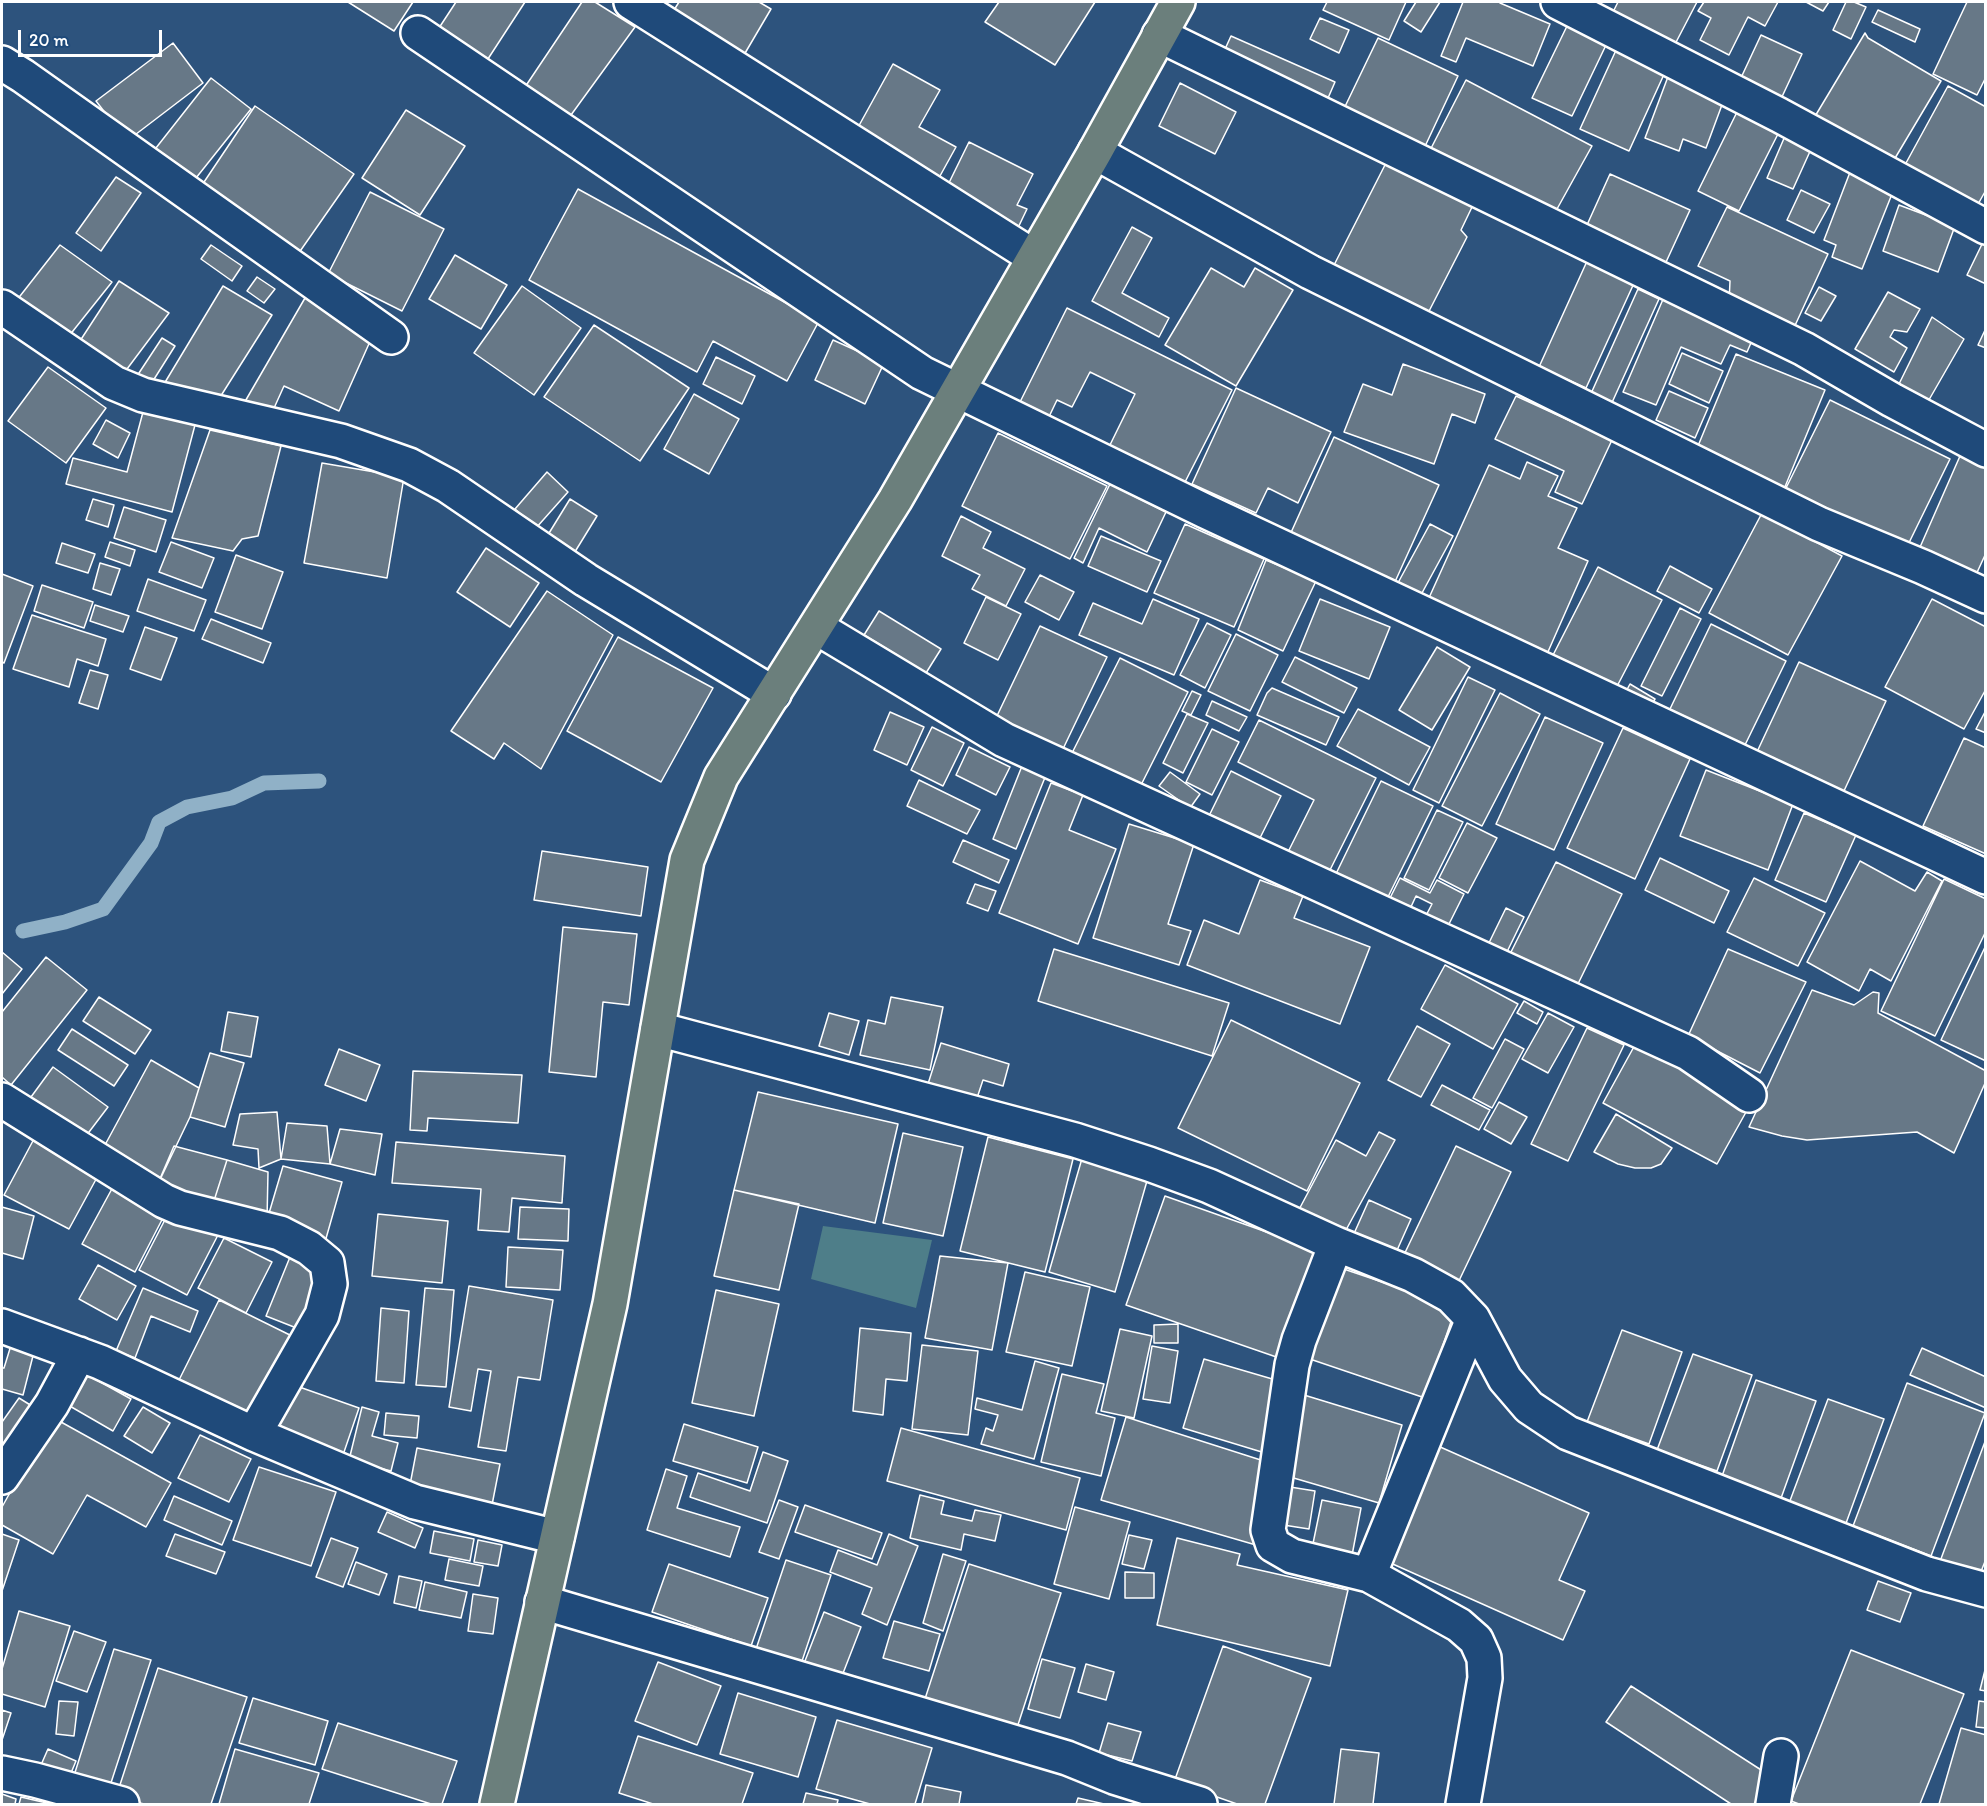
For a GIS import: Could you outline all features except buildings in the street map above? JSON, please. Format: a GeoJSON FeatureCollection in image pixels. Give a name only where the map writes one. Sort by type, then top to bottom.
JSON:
{"type":"FeatureCollection","features":[{"type":"Feature","properties":{"kind":"main road"},"geometry":{"type":"LineString","coordinates":[[497,1804],[610,1304],[687,860],[721,777],[896,500],[1178,2]]}},
{"type":"Feature","properties":{"kind":"street"},"geometry":{"type":"LineString","coordinates":[[632,2],[1034,257]]}},
{"type":"Feature","properties":{"kind":"street"},"geometry":{"type":"LineString","coordinates":[[1558,2],[1779,115],[1986,226]]}},
{"type":"Feature","properties":{"kind":"street"},"geometry":{"type":"LineString","coordinates":[[418,33],[922,373],[1216,516],[1986,877]]}},
{"type":"Feature","properties":{"kind":"street"},"geometry":{"type":"LineString","coordinates":[[1159,35],[1804,349],[1892,400],[1986,450]]}},
{"type":"Feature","properties":{"kind":"street"},"geometry":{"type":"LineString","coordinates":[[2,63],[391,337]]}},
{"type":"Feature","properties":{"kind":"street"},"geometry":{"type":"LineString","coordinates":[[1095,152],[1321,277],[1819,524],[1986,596]]}},
{"type":"Feature","properties":{"kind":"street"},"geometry":{"type":"LineString","coordinates":[[2,307],[114,383],[143,395],[341,441],[409,465],[448,486],[586,580],[774,694]]}},
{"type":"Feature","properties":{"kind":"street"},"geometry":{"type":"LineString","coordinates":[[816,627],[1004,740],[1688,1053],[1749,1095]]}},
{"type":"Feature","properties":{"kind":"street"},"geometry":{"type":"LineString","coordinates":[[658,1029],[1075,1140],[1209,1186],[1336,1244],[1413,1275],[1451,1296],[1473,1319],[1505,1379],[1529,1407],[1568,1433],[1927,1574],[1986,1590]]}},
{"type":"Feature","properties":{"kind":"street"},"geometry":{"type":"LineString","coordinates":[[2,1100],[164,1201],[180,1208],[280,1233],[309,1248],[327,1263],[330,1284],[322,1315],[254,1434]]}},
{"type":"Feature","properties":{"kind":"street"},"geometry":{"type":"LineString","coordinates":[[1336,1244],[1299,1340],[1292,1365],[1268,1530],[1273,1545],[1292,1556],[1369,1575],[1459,1625],[1476,1640],[1484,1658],[1485,1678],[1462,1804]]}},
{"type":"Feature","properties":{"kind":"street"},"geometry":{"type":"LineString","coordinates":[[1369,1575],[1473,1319]]}},
{"type":"Feature","properties":{"kind":"street"},"geometry":{"type":"LineString","coordinates":[[2,1326],[79,1354],[254,1434],[415,1502],[557,1537]]}},
{"type":"Feature","properties":{"kind":"street"},"geometry":{"type":"LineString","coordinates":[[2,1477],[52,1404],[79,1354]]}},
{"type":"Feature","properties":{"kind":"street"},"geometry":{"type":"LineString","coordinates":[[542,1602],[1067,1758],[1114,1777],[1200,1804]]}},
{"type":"Feature","properties":{"kind":"street"},"geometry":{"type":"LineString","coordinates":[[1773,1804],[1781,1756]]}},
{"type":"Feature","properties":{"kind":"street"},"geometry":{"type":"LineString","coordinates":[[2,1773],[122,1804]]}},
{"type":"Feature","properties":{"kind":"green space"},"geometry":{"type":"Polygon","coordinates":[[[823,1226],[932,1240],[916,1308],[811,1279],[823,1226]]]}},
{"type":"Feature","properties":{"kind":"waterway"},"geometry":{"type":"LineString","coordinates":[[23,931],[65,922],[103,909],[151,843],[159,822],[187,807],[232,798],[264,783],[319,781]]}}]}
